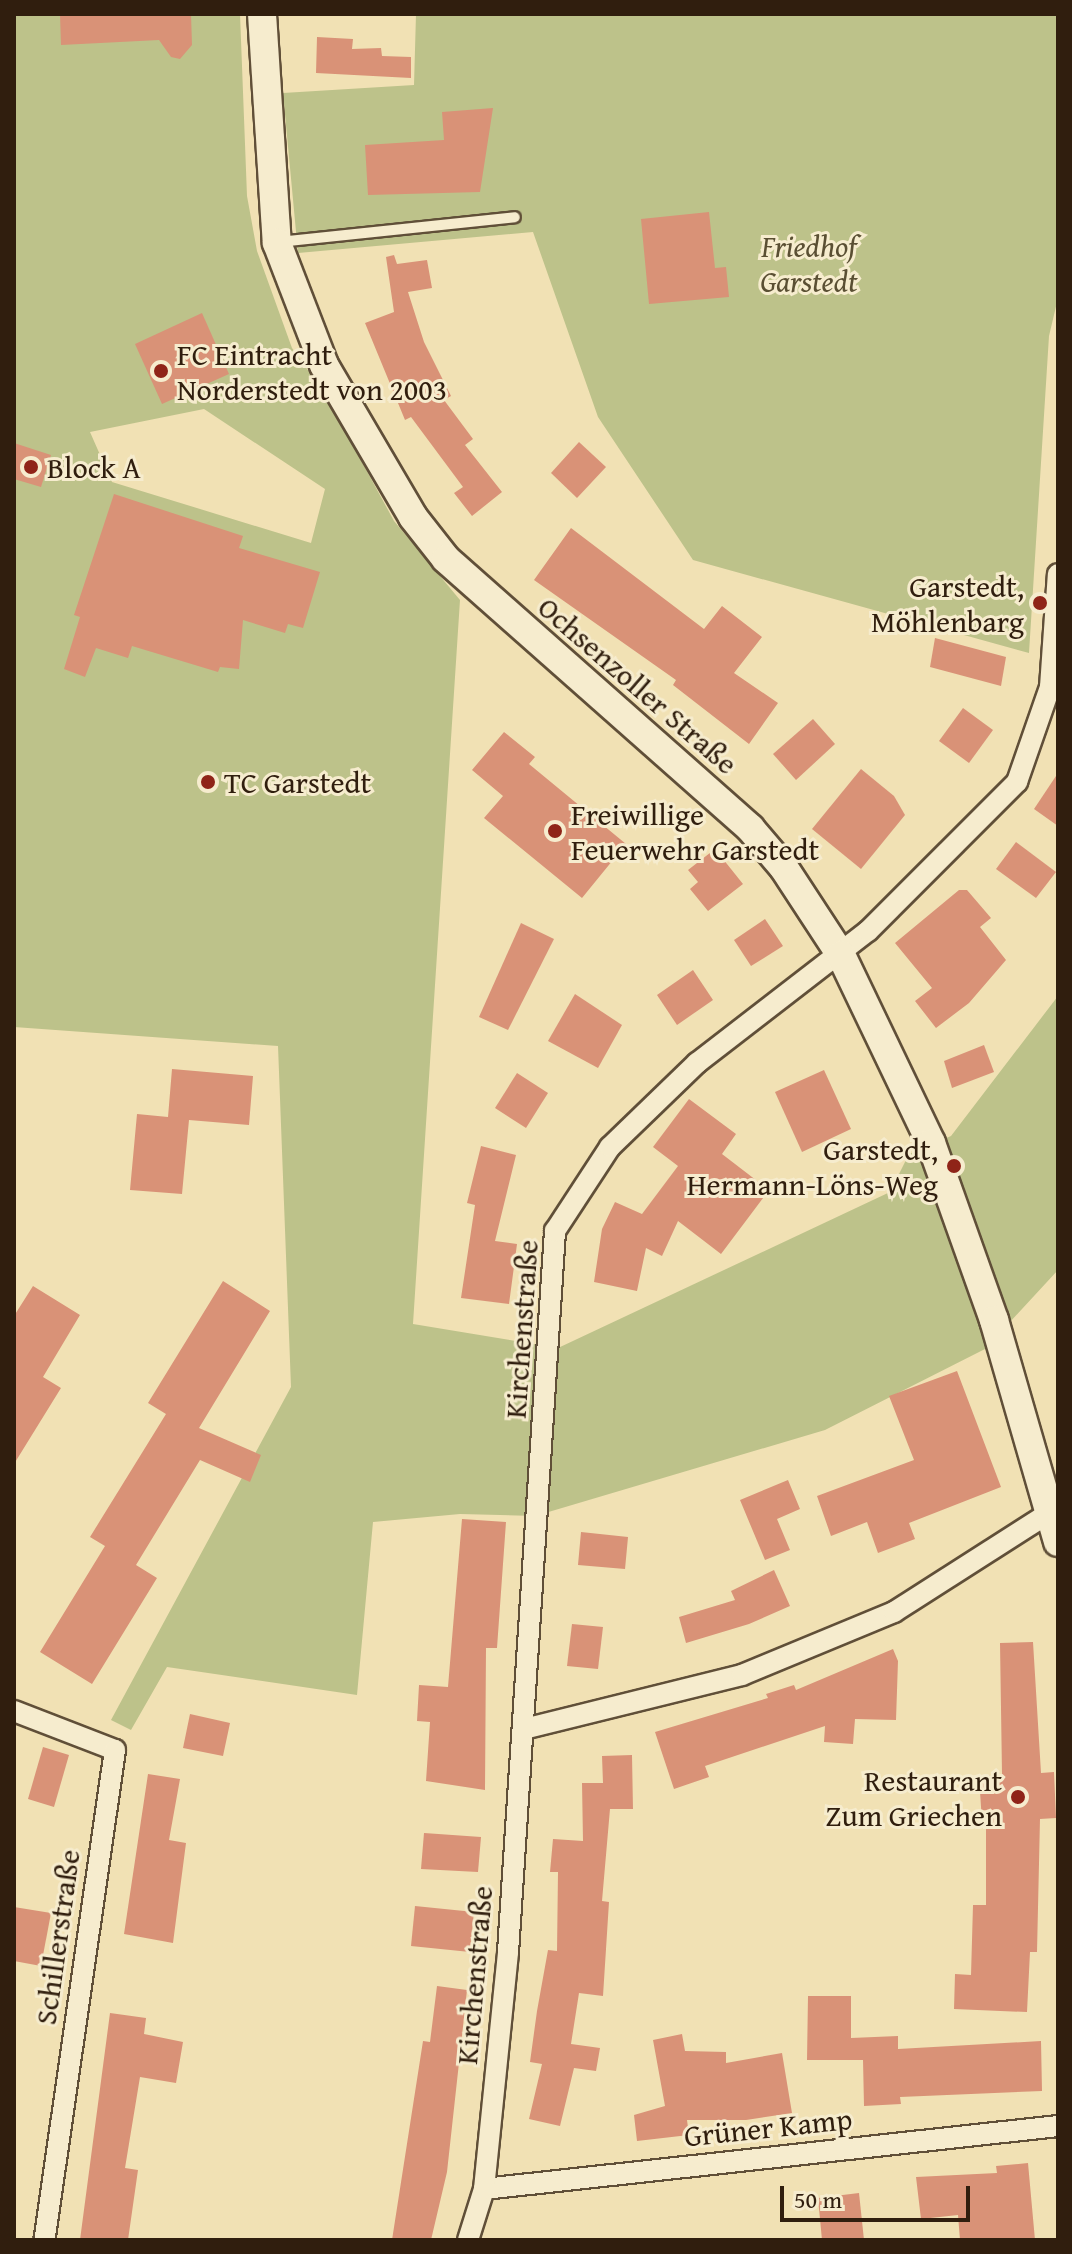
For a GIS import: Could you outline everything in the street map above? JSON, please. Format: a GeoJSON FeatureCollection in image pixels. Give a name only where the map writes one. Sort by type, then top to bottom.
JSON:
{"type":"FeatureCollection","features":[{"type":"Feature","properties":{"kind":"street","name":"Ochsenzoller Straße"},"geometry":{"type":"LineString","coordinates":[[262,14],[277,243],[324,365],[413,517],[446,559],[750,828],[784,868],[841,955],[931,1143],[994,1320],[1055,1521]]}},
{"type":"Feature","properties":{"kind":"street","name":"Kirchenstraße"},"geometry":{"type":"LineString","coordinates":[[468,2240],[484,2189],[524,1729],[555,1231],[610,1147],[697,1063],[841,955],[1017,782],[1050,687],[1058,574]]}},
{"type":"Feature","properties":{"kind":"street"},"geometry":{"type":"LineString","coordinates":[[524,1729],[756,1669],[894,1612],[1055,1521]]}},
{"type":"Feature","properties":{"kind":"street","name":"Schillerstraße"},"geometry":{"type":"LineString","coordinates":[[14,1711],[115,1750],[44,2240]]}},
{"type":"Feature","properties":{"kind":"street","name":"Grüner Kamp"},"geometry":{"type":"LineString","coordinates":[[484,2189],[1058,2126]]}},
{"type":"Feature","properties":{"kind":"lane"},"geometry":{"type":"LineString","coordinates":[[277,243],[515,217]]}},
{"type":"Feature","properties":{"kind":"green space"},"geometry":{"type":"Polygon","coordinates":[[[14,14],[240,14],[247,196],[257,251],[292,348],[325,394],[394,521],[460,600],[413,1324],[558,1348],[890,1192],[909,1154],[951,1136],[1058,996],[1058,1270],[985,1349],[825,1430],[535,1516],[460,1514],[373,1522],[357,1695],[167,1667],[131,1730],[111,1720],[291,1387],[278,1046],[14,1027],[14,14]],[[204,409],[90,432],[112,482],[311,543],[325,489],[204,409]]]}},
{"type":"Feature","properties":{"kind":"green space","name":"Friedhof Garstedt"},"geometry":{"type":"Polygon","coordinates":[[[416,14],[1058,14],[1058,298],[1049,336],[1029,653],[693,560],[598,417],[533,232],[298,253],[283,93],[414,85],[416,14]]]}},
{"type":"Feature","properties":{"kind":"building"},"geometry":{"type":"Polygon","coordinates":[[[60,14],[191,14],[192,45],[180,59],[171,57],[159,40],[61,45],[60,14]]]}},
{"type":"Feature","properties":{"kind":"building"},"geometry":{"type":"Polygon","coordinates":[[[317,37],[353,39],[352,49],[381,48],[382,56],[411,57],[411,78],[316,73],[317,37]]]}},
{"type":"Feature","properties":{"kind":"building"},"geometry":{"type":"Polygon","coordinates":[[[493,108],[480,192],[368,195],[365,145],[444,140],[442,112],[493,108]]]}},
{"type":"Feature","properties":{"kind":"building"},"geometry":{"type":"Polygon","coordinates":[[[709,212],[715,268],[726,267],[729,297],[649,304],[641,219],[709,212]]]}},
{"type":"Feature","properties":{"kind":"building"},"geometry":{"type":"Polygon","coordinates":[[[394,255],[397,264],[427,260],[432,288],[408,292],[424,342],[451,396],[444,400],[473,439],[465,445],[502,492],[472,516],[454,493],[463,487],[411,417],[405,420],[365,323],[394,312],[386,257],[394,255]]]}},
{"type":"Feature","properties":{"kind":"building"},"geometry":{"type":"Polygon","coordinates":[[[202,313],[229,374],[162,404],[135,344],[202,313]]]}},
{"type":"Feature","properties":{"kind":"building"},"geometry":{"type":"Polygon","coordinates":[[[579,442],[606,467],[577,498],[551,473],[579,442]]]}},
{"type":"Feature","properties":{"kind":"building","name":"Block A"},"geometry":{"type":"Polygon","coordinates":[[[14,443],[51,455],[41,487],[14,479],[14,443]]]}},
{"type":"Feature","properties":{"kind":"building"},"geometry":{"type":"Polygon","coordinates":[[[114,494],[243,536],[239,548],[320,572],[303,628],[288,624],[285,633],[243,620],[239,669],[220,667],[218,672],[132,646],[128,658],[96,648],[85,677],[64,669],[80,617],[74,615],[114,494]]]}},
{"type":"Feature","properties":{"kind":"building"},"geometry":{"type":"Polygon","coordinates":[[[571,528],[704,629],[722,606],[762,637],[734,673],[778,703],[749,744],[673,685],[676,680],[534,580],[571,528]]]}},
{"type":"Feature","properties":{"kind":"building"},"geometry":{"type":"Polygon","coordinates":[[[935,638],[1006,657],[1001,686],[930,667],[935,638]]]}},
{"type":"Feature","properties":{"kind":"building"},"geometry":{"type":"Polygon","coordinates":[[[963,708],[993,730],[969,763],[939,741],[963,708]]]}},
{"type":"Feature","properties":{"kind":"building"},"geometry":{"type":"Polygon","coordinates":[[[813,719],[835,744],[796,780],[773,754],[813,719]]]}},
{"type":"Feature","properties":{"kind":"building","name":"Freiwillige Feuerwehr Garstedt"},"geometry":{"type":"Polygon","coordinates":[[[504,732],[535,757],[529,764],[626,844],[582,898],[484,818],[503,796],[472,770],[504,732]]]}},
{"type":"Feature","properties":{"kind":"building"},"geometry":{"type":"Polygon","coordinates":[[[861,769],[894,796],[905,815],[861,869],[812,829],[861,769]]]}},
{"type":"Feature","properties":{"kind":"building"},"geometry":{"type":"Polygon","coordinates":[[[1058,773],[1058,826],[1034,809],[1058,773]]]}},
{"type":"Feature","properties":{"kind":"building"},"geometry":{"type":"Polygon","coordinates":[[[1016,842],[1056,872],[1036,898],[996,869],[1016,842]]]}},
{"type":"Feature","properties":{"kind":"building"},"geometry":{"type":"Polygon","coordinates":[[[715,849],[743,884],[708,911],[690,889],[698,882],[688,870],[715,849]]]}},
{"type":"Feature","properties":{"kind":"building"},"geometry":{"type":"Polygon","coordinates":[[[959,890],[967,890],[991,918],[980,927],[1006,960],[969,1003],[936,1028],[915,1001],[932,988],[895,943],[959,890]]]}},
{"type":"Feature","properties":{"kind":"building"},"geometry":{"type":"Polygon","coordinates":[[[765,919],[783,946],[751,966],[734,940],[765,919]]]}},
{"type":"Feature","properties":{"kind":"building"},"geometry":{"type":"Polygon","coordinates":[[[521,923],[554,939],[508,1030],[479,1017],[521,923]]]}},
{"type":"Feature","properties":{"kind":"building"},"geometry":{"type":"Polygon","coordinates":[[[693,970],[713,1000],[677,1025],[657,995],[693,970]]]}},
{"type":"Feature","properties":{"kind":"building"},"geometry":{"type":"Polygon","coordinates":[[[575,994],[622,1025],[598,1068],[548,1041],[575,994]]]}},
{"type":"Feature","properties":{"kind":"building"},"geometry":{"type":"Polygon","coordinates":[[[984,1045],[994,1072],[952,1088],[944,1061],[984,1045]]]}},
{"type":"Feature","properties":{"kind":"building"},"geometry":{"type":"Polygon","coordinates":[[[172,1069],[253,1076],[249,1125],[189,1120],[182,1194],[130,1190],[137,1114],[168,1117],[172,1069]]]}},
{"type":"Feature","properties":{"kind":"building"},"geometry":{"type":"Polygon","coordinates":[[[824,1070],[851,1129],[802,1152],[775,1092],[824,1070]]]}},
{"type":"Feature","properties":{"kind":"building"},"geometry":{"type":"Polygon","coordinates":[[[517,1073],[548,1093],[526,1128],[495,1108],[517,1073]]]}},
{"type":"Feature","properties":{"kind":"building"},"geometry":{"type":"Polygon","coordinates":[[[689,1099],[736,1134],[722,1154],[769,1190],[721,1254],[678,1221],[662,1256],[646,1248],[637,1291],[594,1282],[602,1229],[615,1202],[642,1214],[678,1166],[653,1147],[689,1099]]]}},
{"type":"Feature","properties":{"kind":"building"},"geometry":{"type":"Polygon","coordinates":[[[481,1146],[516,1155],[495,1241],[517,1244],[509,1304],[461,1298],[475,1205],[467,1203],[481,1146]]]}},
{"type":"Feature","properties":{"kind":"building"},"geometry":{"type":"Polygon","coordinates":[[[223,1281],[270,1311],[199,1428],[261,1455],[250,1482],[200,1460],[136,1565],[157,1578],[92,1684],[40,1652],[105,1546],[90,1537],[166,1414],[148,1403],[223,1281]]]}},
{"type":"Feature","properties":{"kind":"building"},"geometry":{"type":"Polygon","coordinates":[[[33,1286],[80,1315],[43,1377],[61,1388],[14,1464],[14,1316],[33,1286]]]}},
{"type":"Feature","properties":{"kind":"building"},"geometry":{"type":"Polygon","coordinates":[[[957,1371],[1001,1487],[909,1523],[915,1539],[878,1553],[867,1522],[831,1536],[817,1496],[914,1460],[889,1396],[957,1371]]]}},
{"type":"Feature","properties":{"kind":"building"},"geometry":{"type":"Polygon","coordinates":[[[788,1480],[800,1509],[777,1519],[790,1550],[765,1560],[740,1500],[788,1480]]]}},
{"type":"Feature","properties":{"kind":"building"},"geometry":{"type":"Polygon","coordinates":[[[462,1519],[506,1522],[497,1648],[486,1648],[485,1790],[426,1781],[430,1722],[417,1721],[419,1685],[448,1687],[462,1519]]]}},
{"type":"Feature","properties":{"kind":"building"},"geometry":{"type":"Polygon","coordinates":[[[581,1532],[628,1537],[625,1569],[578,1565],[581,1532]]]}},
{"type":"Feature","properties":{"kind":"building"},"geometry":{"type":"Polygon","coordinates":[[[774,1570],[790,1606],[749,1624],[686,1643],[679,1617],[735,1600],[731,1591],[774,1570]]]}},
{"type":"Feature","properties":{"kind":"building"},"geometry":{"type":"Polygon","coordinates":[[[572,1624],[603,1627],[598,1669],[567,1666],[572,1624]]]}},
{"type":"Feature","properties":{"kind":"building"},"geometry":{"type":"Polygon","coordinates":[[[1033,1642],[1041,1773],[1054,1772],[1056,1818],[1040,1819],[1037,1952],[1030,1952],[1027,2012],[954,2009],[955,1974],[971,1975],[973,1905],[986,1905],[986,1821],[982,1822],[979,1776],[1002,1774],[1000,1643],[1033,1642]]]}},
{"type":"Feature","properties":{"kind":"building"},"geometry":{"type":"Polygon","coordinates":[[[893,1649],[898,1661],[896,1720],[855,1719],[853,1744],[824,1742],[825,1726],[705,1766],[709,1777],[674,1789],[655,1732],[768,1698],[766,1694],[794,1685],[796,1690],[893,1649]]]}},
{"type":"Feature","properties":{"kind":"building"},"geometry":{"type":"Polygon","coordinates":[[[190,1714],[230,1723],[223,1756],[183,1748],[190,1714]]]}},
{"type":"Feature","properties":{"kind":"building"},"geometry":{"type":"Polygon","coordinates":[[[43,1747],[69,1755],[54,1807],[28,1799],[43,1747]]]}},
{"type":"Feature","properties":{"kind":"building"},"geometry":{"type":"Polygon","coordinates":[[[632,1755],[633,1809],[610,1809],[602,1901],[609,1902],[603,1996],[579,1993],[571,2044],[600,2048],[596,2071],[574,2068],[560,2126],[529,2119],[542,2064],[530,2062],[537,2011],[548,1950],[557,1951],[558,1872],[550,1872],[553,1839],[583,1841],[582,1783],[603,1783],[602,1756],[632,1755]]]}},
{"type":"Feature","properties":{"kind":"building"},"geometry":{"type":"Polygon","coordinates":[[[148,1774],[180,1779],[169,1840],[186,1843],[173,1943],[124,1934],[148,1774]]]}},
{"type":"Feature","properties":{"kind":"building"},"geometry":{"type":"Polygon","coordinates":[[[424,1833],[481,1837],[478,1872],[421,1869],[424,1833]]]}},
{"type":"Feature","properties":{"kind":"building"},"geometry":{"type":"Polygon","coordinates":[[[415,1906],[474,1912],[470,1952],[411,1946],[415,1906]]]}},
{"type":"Feature","properties":{"kind":"building"},"geometry":{"type":"Polygon","coordinates":[[[14,1907],[51,1913],[41,1966],[14,1961],[14,1907]]]}},
{"type":"Feature","properties":{"kind":"building"},"geometry":{"type":"Polygon","coordinates":[[[437,1986],[467,1990],[447,2172],[431,2240],[392,2240],[423,2041],[430,2042],[437,1986]]]}},
{"type":"Feature","properties":{"kind":"building"},"geometry":{"type":"Polygon","coordinates":[[[808,1996],[851,1996],[851,2038],[898,2036],[898,2049],[1041,2041],[1042,2091],[900,2097],[901,2104],[864,2106],[863,2060],[807,2060],[808,1996]]]}},
{"type":"Feature","properties":{"kind":"building"},"geometry":{"type":"Polygon","coordinates":[[[110,2013],[146,2018],[144,2034],[183,2042],[176,2083],[140,2077],[125,2168],[138,2170],[128,2240],[80,2240],[110,2013]]]}},
{"type":"Feature","properties":{"kind":"building"},"geometry":{"type":"Polygon","coordinates":[[[682,2034],[685,2051],[726,2052],[726,2063],[782,2053],[792,2113],[746,2120],[687,2120],[689,2135],[637,2141],[634,2115],[665,2106],[653,2040],[682,2034]]]}},
{"type":"Feature","properties":{"kind":"building"},"geometry":{"type":"Polygon","coordinates":[[[1028,2163],[1035,2240],[960,2240],[958,2215],[921,2219],[916,2177],[997,2173],[996,2166],[1028,2163]]]}},
{"type":"Feature","properties":{"kind":"building"},"geometry":{"type":"Polygon","coordinates":[[[859,2193],[864,2240],[822,2240],[818,2198],[859,2193]]]}},
{"type":"Feature","properties":{"kind":"place","name":"FC Eintracht Norderstedt von 2003"},"geometry":{"type":"Point","coordinates":[161,371]}},
{"type":"Feature","properties":{"kind":"place","name":"Block A"},"geometry":{"type":"Point","coordinates":[31,467]}},
{"type":"Feature","properties":{"kind":"place","name":"Garstedt, Möhlenbarg"},"geometry":{"type":"Point","coordinates":[1040,603]}},
{"type":"Feature","properties":{"kind":"place","name":"TC Garstedt"},"geometry":{"type":"Point","coordinates":[208,782]}},
{"type":"Feature","properties":{"kind":"place","name":"Freiwillige Feuerwehr Garstedt"},"geometry":{"type":"Point","coordinates":[555,831]}},
{"type":"Feature","properties":{"kind":"place","name":"Garstedt, Hermann-Löns-Weg"},"geometry":{"type":"Point","coordinates":[954,1166]}},
{"type":"Feature","properties":{"kind":"place","name":"Restaurant Zum Griechen"},"geometry":{"type":"Point","coordinates":[1018,1797]}}]}
